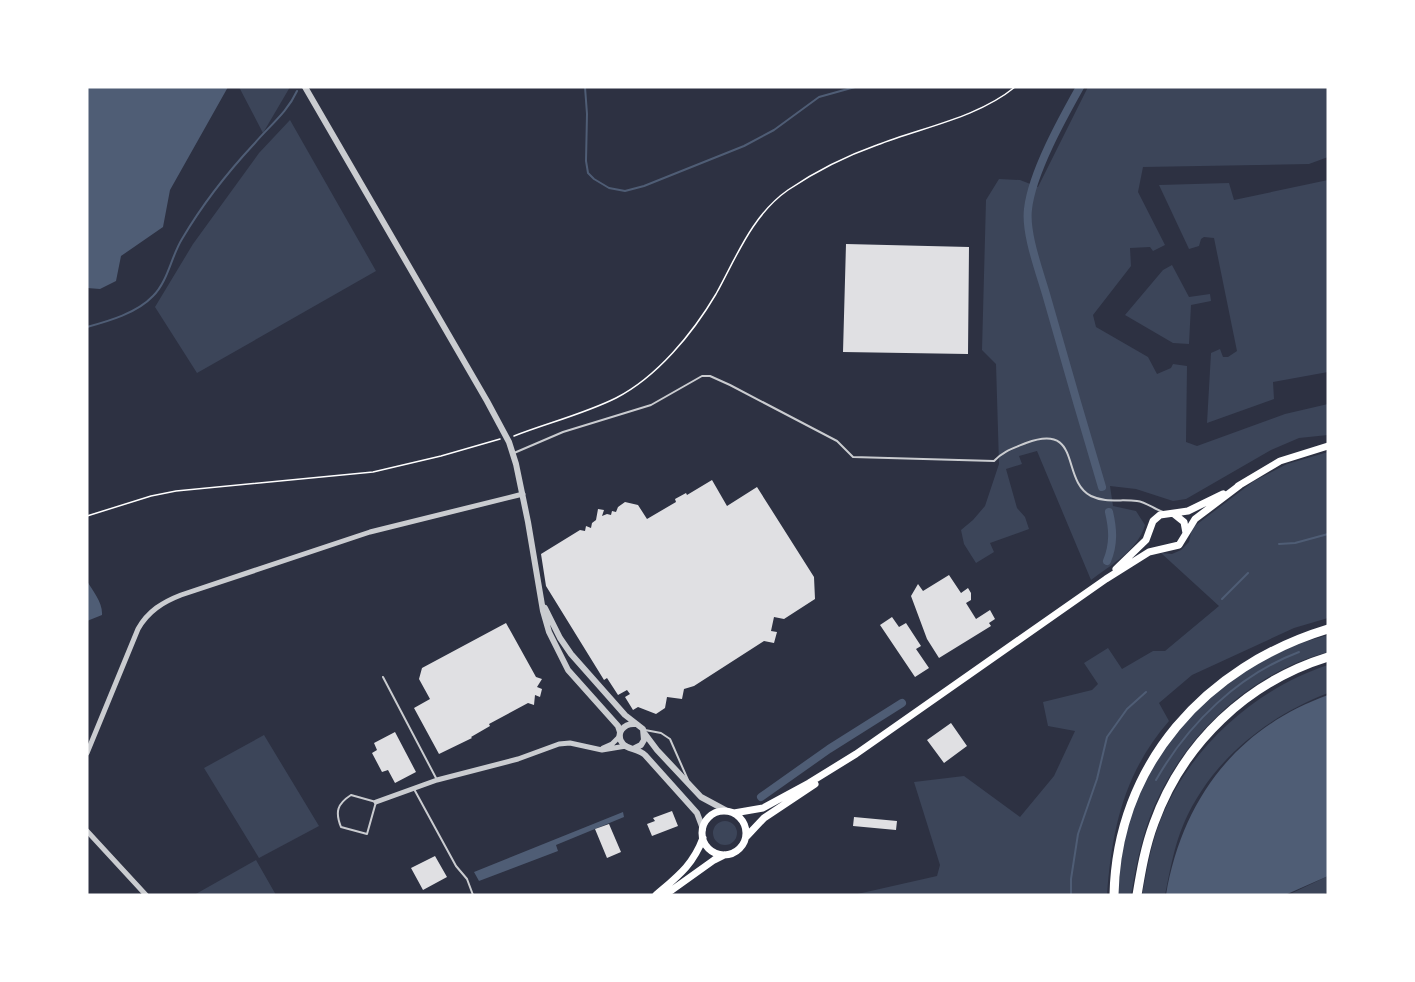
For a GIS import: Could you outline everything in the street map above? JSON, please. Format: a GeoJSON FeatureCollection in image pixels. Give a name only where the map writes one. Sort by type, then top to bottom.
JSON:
{"type":"FeatureCollection","features":[{"type":"Feature","properties":{"kind":"highway"},"geometry":{"type":"LineString","coordinates":[[1114,895],[1117,861],[1130,809],[1146,772],[1174,728],[1203,697],[1235,672],[1274,650],[1328,629]]}},
{"type":"Feature","properties":{"kind":"highway"},"geometry":{"type":"LineString","coordinates":[[1137,895],[1144,856],[1158,812],[1179,771],[1199,743],[1220,720],[1263,687],[1292,671],[1328,657]]}},
{"type":"Feature","properties":{"kind":"main road"},"geometry":{"type":"LineString","coordinates":[[1106,579],[1144,543],[1155,519],[1169,513],[1193,509],[1280,461],[1328,446]]}},
{"type":"Feature","properties":{"kind":"main road"},"geometry":{"type":"LineString","coordinates":[[665,895],[714,860],[738,851],[747,836],[764,818],[1106,579],[1149,552],[1179,545],[1198,516],[1240,485]]}},
{"type":"Feature","properties":{"kind":"main road"},"geometry":{"type":"LineString","coordinates":[[1169,513],[1183,520],[1186,535]]}},
{"type":"Feature","properties":{"kind":"main road"},"geometry":{"type":"LineString","coordinates":[[1151,529],[1155,542],[1167,548]]}},
{"type":"Feature","properties":{"kind":"main road"},"geometry":{"type":"LineString","coordinates":[[724,855],[712,851],[706,846],[703,838],[703,829],[711,815],[759,810],[795,792],[856,753]]}},
{"type":"Feature","properties":{"kind":"main road"},"geometry":{"type":"LineString","coordinates":[[730,812],[744,823],[747,836]]}},
{"type":"Feature","properties":{"kind":"main road"},"geometry":{"type":"LineString","coordinates":[[657,895],[690,865],[703,838]]}},
{"type":"Feature","properties":{"kind":"street"},"geometry":{"type":"LineString","coordinates":[[304,87],[506,437],[513,454],[523,494],[547,627],[571,674],[618,726],[621,742],[626,746]]}},
{"type":"Feature","properties":{"kind":"street"},"geometry":{"type":"LineString","coordinates":[[87,753],[144,619],[155,608],[176,597],[361,534],[523,494]]}},
{"type":"Feature","properties":{"kind":"street"},"geometry":{"type":"LineString","coordinates":[[539,591],[554,627],[567,649],[625,715],[644,731],[650,742],[690,785],[707,802],[730,812]]}},
{"type":"Feature","properties":{"kind":"street"},"geometry":{"type":"LineString","coordinates":[[596,750],[612,744],[626,725],[635,724]]}},
{"type":"Feature","properties":{"kind":"street"},"geometry":{"type":"LineString","coordinates":[[635,748],[643,743],[644,731]]}},
{"type":"Feature","properties":{"kind":"street"},"geometry":{"type":"LineString","coordinates":[[375,802],[437,780],[510,762],[563,743],[574,743],[596,750],[626,746],[635,748],[645,755],[697,813],[703,829]]}},
{"type":"Feature","properties":{"kind":"street"},"geometry":{"type":"LineString","coordinates":[[87,831],[146,895]]}},
{"type":"Feature","properties":{"kind":"lane"},"geometry":{"type":"LineString","coordinates":[[513,454],[555,435],[651,405],[702,375],[730,385],[837,441],[854,457],[994,461],[1005,452],[1033,441],[1054,440],[1066,448],[1077,482],[1085,492],[1099,498],[1141,502],[1169,513]]}},
{"type":"Feature","properties":{"kind":"lane"},"geometry":{"type":"LineString","coordinates":[[383,677],[437,780]]}},
{"type":"Feature","properties":{"kind":"lane"},"geometry":{"type":"LineString","coordinates":[[644,731],[661,733],[670,739],[690,785]]}},
{"type":"Feature","properties":{"kind":"lane"},"geometry":{"type":"LineString","coordinates":[[414,789],[456,866],[468,881],[473,895]]}},
{"type":"Feature","properties":{"kind":"lane"},"geometry":{"type":"LineString","coordinates":[[351,795],[375,802],[367,834],[341,827],[337,815],[340,802],[351,795]]}},
{"type":"Feature","properties":{"kind":"path"},"geometry":{"type":"LineString","coordinates":[[87,516],[151,496],[176,491],[247,486],[373,472],[441,456],[506,437],[617,398],[635,387],[670,358],[714,296],[762,214],[786,191],[838,161],[984,108],[1015,87]]}},
{"type":"Feature","properties":{"kind":"shaded area"},"geometry":{"type":"Polygon","coordinates":[[[87,87],[228,87],[170,190],[163,227],[121,256],[116,281],[100,289],[87,288],[87,87]]]}},
{"type":"Feature","properties":{"kind":"shaded area"},"geometry":{"type":"Polygon","coordinates":[[[239,87],[290,87],[263,133],[239,87]]]}},
{"type":"Feature","properties":{"kind":"shaded area"},"geometry":{"type":"Polygon","coordinates":[[[1088,87],[1328,87],[1328,157],[1309,164],[1143,167],[1138,192],[1165,245],[1153,251],[1150,247],[1130,248],[1131,266],[1093,315],[1096,327],[1148,357],[1157,374],[1171,368],[1173,364],[1187,366],[1186,442],[1197,446],[1285,414],[1328,404],[1328,435],[1299,438],[1271,450],[1186,499],[1173,501],[1136,489],[1110,486],[1113,506],[1136,511],[1145,525],[1130,549],[1091,580],[1037,451],[1019,456],[1022,464],[1006,469],[1017,508],[1025,517],[1029,529],[990,543],[994,552],[976,563],[964,544],[961,530],[985,506],[999,464],[996,364],[982,350],[986,200],[999,179],[1020,180],[1038,187],[1088,87]]]}},
{"type":"Feature","properties":{"kind":"shaded area"},"geometry":{"type":"Polygon","coordinates":[[[290,120],[376,271],[197,373],[155,307],[193,244],[259,153],[290,120]]]}},
{"type":"Feature","properties":{"kind":"shaded area"},"geometry":{"type":"Polygon","coordinates":[[[1328,180],[1328,372],[1273,382],[1274,399],[1207,423],[1211,353],[1220,349],[1223,357],[1228,357],[1237,351],[1214,238],[1204,237],[1199,246],[1189,249],[1159,185],[1229,183],[1234,200],[1328,180]]]}},
{"type":"Feature","properties":{"kind":"shaded area"},"geometry":{"type":"Polygon","coordinates":[[[1172,265],[1189,297],[1210,294],[1211,301],[1191,305],[1189,344],[1173,343],[1125,315],[1163,270],[1172,265]]]}},
{"type":"Feature","properties":{"kind":"shaded area"},"geometry":{"type":"Polygon","coordinates":[[[1328,452],[1328,618],[1294,628],[1192,675],[1159,703],[1169,721],[1141,761],[1123,802],[1112,847],[1107,895],[853,895],[937,876],[940,865],[914,782],[964,776],[1020,817],[1054,776],[1075,731],[1048,726],[1043,702],[1092,690],[1098,684],[1084,663],[1108,648],[1122,669],[1153,651],[1165,651],[1219,606],[1161,553],[1172,554],[1181,550],[1189,542],[1192,528],[1254,481],[1287,464],[1328,452]]]}},
{"type":"Feature","properties":{"kind":"shaded area"},"geometry":{"type":"Polygon","coordinates":[[[87,581],[99,602],[102,615],[87,621],[87,581]]]}},
{"type":"Feature","properties":{"kind":"shaded area"},"geometry":{"type":"Polygon","coordinates":[[[1328,635],[1328,652],[1301,661],[1252,688],[1229,705],[1190,746],[1160,794],[1145,830],[1131,895],[1118,895],[1123,849],[1134,805],[1156,760],[1171,738],[1205,700],[1246,669],[1282,650],[1328,635]]]}},
{"type":"Feature","properties":{"kind":"shaded area"},"geometry":{"type":"Polygon","coordinates":[[[1328,665],[1328,693],[1305,703],[1262,728],[1225,761],[1209,780],[1184,823],[1165,895],[1142,895],[1152,847],[1161,819],[1189,768],[1207,745],[1251,705],[1275,689],[1328,665]]]}},
{"type":"Feature","properties":{"kind":"shaded area"},"geometry":{"type":"Polygon","coordinates":[[[1328,695],[1328,876],[1285,895],[1166,895],[1174,860],[1185,828],[1200,799],[1218,772],[1266,727],[1295,709],[1328,695]]]}},
{"type":"Feature","properties":{"kind":"shaded area"},"geometry":{"type":"Polygon","coordinates":[[[264,735],[319,826],[259,858],[204,768],[264,735]]]}},
{"type":"Feature","properties":{"kind":"shaded area"},"geometry":{"type":"Polygon","coordinates":[[[623,812],[624,817],[556,845],[558,851],[479,881],[474,872],[623,812]]]}},
{"type":"Feature","properties":{"kind":"shaded area"},"geometry":{"type":"Polygon","coordinates":[[[725,821],[734,824],[737,833],[734,842],[725,845],[716,842],[713,833],[716,824],[725,821]]]}},
{"type":"Feature","properties":{"kind":"shaded area"},"geometry":{"type":"Polygon","coordinates":[[[256,860],[276,895],[194,895],[256,860]]]}},
{"type":"Feature","properties":{"kind":"shaded area"},"geometry":{"type":"Polygon","coordinates":[[[1328,876],[1328,892],[1322,895],[1288,895],[1328,876]]]}},
{"type":"Feature","properties":{"kind":"building"},"geometry":{"type":"Polygon","coordinates":[[[846,244],[969,247],[968,354],[843,352],[846,244]]]}},
{"type":"Feature","properties":{"kind":"building"},"geometry":{"type":"Polygon","coordinates":[[[712,480],[727,506],[757,487],[814,577],[815,599],[784,619],[774,617],[771,631],[777,632],[774,643],[764,641],[694,686],[684,689],[682,699],[667,697],[665,708],[656,714],[638,707],[633,710],[625,697],[630,694],[627,690],[618,695],[607,678],[604,680],[546,586],[541,554],[580,530],[585,531],[586,526],[591,528],[592,523],[596,520],[598,509],[604,510],[602,516],[611,515],[612,511],[616,512],[618,507],[625,502],[638,505],[647,519],[676,502],[675,499],[686,493],[687,495],[712,480]]]}},
{"type":"Feature","properties":{"kind":"building"},"geometry":{"type":"Polygon","coordinates":[[[949,575],[961,593],[968,588],[971,600],[966,603],[976,619],[990,610],[995,619],[989,623],[991,626],[939,658],[927,639],[911,596],[918,584],[923,591],[949,575]]]}},
{"type":"Feature","properties":{"kind":"building"},"geometry":{"type":"Polygon","coordinates":[[[892,617],[899,627],[906,623],[921,646],[916,649],[929,668],[915,677],[880,625],[892,617]]]}},
{"type":"Feature","properties":{"kind":"building"},"geometry":{"type":"Polygon","coordinates":[[[506,623],[536,677],[542,679],[537,687],[542,689],[540,697],[535,695],[534,705],[528,703],[489,724],[490,726],[472,738],[439,754],[414,708],[430,699],[419,679],[422,668],[506,623]]]}},
{"type":"Feature","properties":{"kind":"building"},"geometry":{"type":"Polygon","coordinates":[[[951,723],[967,746],[944,763],[927,740],[951,723]]]}},
{"type":"Feature","properties":{"kind":"building"},"geometry":{"type":"Polygon","coordinates":[[[395,732],[416,772],[395,783],[388,770],[382,772],[372,753],[377,750],[374,743],[395,732]]]}},
{"type":"Feature","properties":{"kind":"building"},"geometry":{"type":"Polygon","coordinates":[[[672,811],[678,826],[652,836],[647,824],[655,821],[653,818],[672,811]]]}},
{"type":"Feature","properties":{"kind":"building"},"geometry":{"type":"Polygon","coordinates":[[[854,817],[897,821],[896,830],[853,826],[854,817]]]}},
{"type":"Feature","properties":{"kind":"building"},"geometry":{"type":"Polygon","coordinates":[[[609,824],[621,852],[607,858],[595,829],[609,824]]]}},
{"type":"Feature","properties":{"kind":"building"},"geometry":{"type":"Polygon","coordinates":[[[435,856],[447,877],[423,890],[411,868],[435,856]]]}},
{"type":"Feature","properties":{"kind":"waterway"},"geometry":{"type":"LineString","coordinates":[[585,87],[588,173],[609,188],[625,191],[644,186],[744,146],[774,130],[819,97],[855,87]]}},
{"type":"Feature","properties":{"kind":"waterway"},"geometry":{"type":"LineString","coordinates":[[1080,87],[1041,163],[1031,195],[1028,219],[1033,252],[1102,487]]}},
{"type":"Feature","properties":{"kind":"waterway"},"geometry":{"type":"LineString","coordinates":[[87,327],[131,312],[153,296],[166,276],[178,246],[206,202],[234,166],[283,113],[297,91]]}},
{"type":"Feature","properties":{"kind":"waterway"},"geometry":{"type":"LineString","coordinates":[[1107,561],[1112,536],[1109,512]]}},
{"type":"Feature","properties":{"kind":"waterway"},"geometry":{"type":"LineString","coordinates":[[1279,544],[1295,543],[1328,534]]}},
{"type":"Feature","properties":{"kind":"waterway"},"geometry":{"type":"LineString","coordinates":[[1222,599],[1248,573]]}},
{"type":"Feature","properties":{"kind":"waterway"},"geometry":{"type":"LineString","coordinates":[[1156,780],[1183,740],[1217,704],[1255,674],[1299,652]]}},
{"type":"Feature","properties":{"kind":"waterway"},"geometry":{"type":"LineString","coordinates":[[1071,895],[1071,879],[1078,834],[1097,779],[1107,737],[1127,709],[1146,692]]}},
{"type":"Feature","properties":{"kind":"waterway"},"geometry":{"type":"LineString","coordinates":[[761,797],[829,749],[902,703]]}}]}
